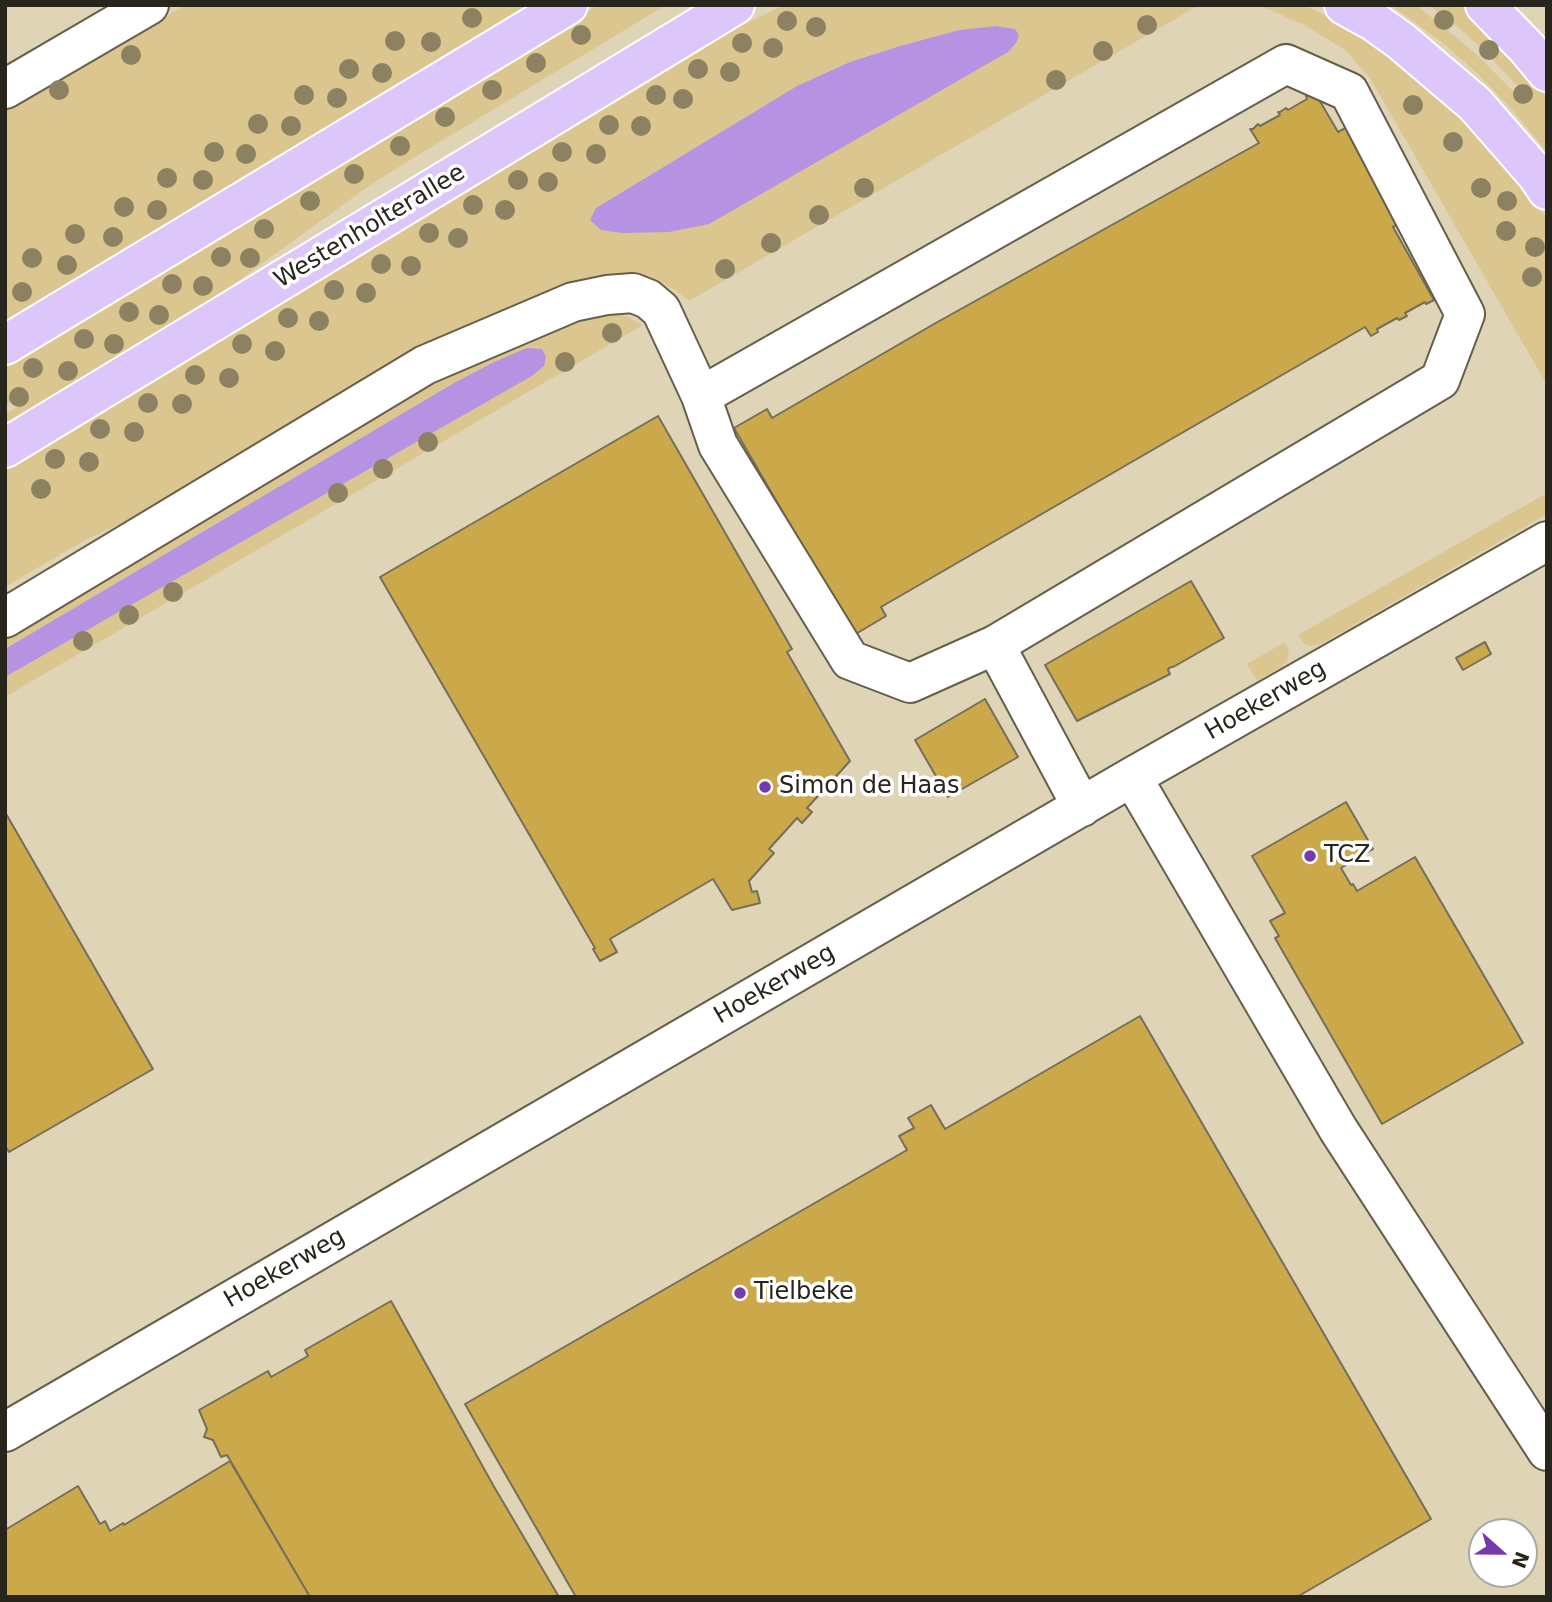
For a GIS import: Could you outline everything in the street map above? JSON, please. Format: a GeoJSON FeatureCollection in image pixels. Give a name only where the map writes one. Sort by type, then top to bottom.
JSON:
{"type":"FeatureCollection","features":[{"type":"Feature","properties":{"kind":"main road"},"geometry":{"type":"LineString","coordinates":[[5,345],[568,5]]}},
{"type":"Feature","properties":{"kind":"main road","name":"Westenholterallee"},"geometry":{"type":"LineString","coordinates":[[5,448],[734,5]]}},
{"type":"Feature","properties":{"kind":"main road"},"geometry":{"type":"LineString","coordinates":[[1344,5],[1401,41],[1475,104],[1547,190]]}},
{"type":"Feature","properties":{"kind":"main road"},"geometry":{"type":"LineString","coordinates":[[1485,5],[1547,72]]}},
{"type":"Feature","properties":{"kind":"street"},"geometry":{"type":"LineString","coordinates":[[5,89],[145,6]]}},
{"type":"Feature","properties":{"kind":"street"},"geometry":{"type":"LineString","coordinates":[[5,618],[425,365],[573,302],[633,293],[648,299],[661,310],[701,397],[719,445],[850,660],[910,683],[995,645],[1440,380],[1465,314],[1349,92],[1286,64],[701,397]]}},
{"type":"Feature","properties":{"kind":"street","name":"Hoekerweg"},"geometry":{"type":"LineString","coordinates":[[5,1432],[1132,777],[1547,541]]}},
{"type":"Feature","properties":{"kind":"street"},"geometry":{"type":"LineString","coordinates":[[995,645],[1082,807]]}},
{"type":"Feature","properties":{"kind":"street"},"geometry":{"type":"LineString","coordinates":[[1132,777],[1338,1129],[1547,1451]]}},
{"type":"Feature","properties":{"kind":"shaded area"},"geometry":{"type":"Polygon","coordinates":[[[5,5],[1547,5],[1547,1597],[5,1597],[5,5]]]}},
{"type":"Feature","properties":{"kind":"shaded area"},"geometry":{"type":"Polygon","coordinates":[[[186,5],[527,5],[5,321],[5,110],[186,5]]]}},
{"type":"Feature","properties":{"kind":"shaded area"},"geometry":{"type":"Polygon","coordinates":[[[598,5],[666,5],[400,166],[220,294],[5,426],[5,414],[28,400],[24,394],[5,405],[5,364],[598,5]]]}},
{"type":"Feature","properties":{"kind":"shaded area"},"geometry":{"type":"Polygon","coordinates":[[[784,5],[1199,5],[689,301],[664,284],[637,274],[601,278],[155,508],[87,539],[5,587],[5,471],[732,30],[784,5]],[[996,26],[959,30],[900,46],[850,62],[797,86],[596,208],[996,26]]]}},
{"type":"Feature","properties":{"kind":"shaded area"},"geometry":{"type":"Polygon","coordinates":[[[1259,5],[1305,5],[1375,45],[1412,71],[1479,132],[1537,204],[1547,219],[1547,385],[1370,78],[1344,49],[1304,25],[1259,5]]]}},
{"type":"Feature","properties":{"kind":"shaded area"},"geometry":{"type":"Polygon","coordinates":[[[1391,5],[1416,5],[1474,52],[1525,103],[1529,98],[1479,46],[1429,5],[1460,5],[1487,29],[1547,98],[1547,152],[1510,107],[1478,74],[1443,43],[1391,5]]]}},
{"type":"Feature","properties":{"kind":"shaded area"},"geometry":{"type":"Polygon","coordinates":[[[996,26],[1015,29],[1019,35],[1008,52],[709,224],[669,232],[622,233],[601,230],[590,220],[596,208],[797,86],[850,62],[900,46],[959,30],[996,26]]]}},
{"type":"Feature","properties":{"kind":"shaded area"},"geometry":{"type":"Polygon","coordinates":[[[612,312],[643,325],[8,695],[5,691],[5,677],[532,376],[544,366],[454,383],[5,649],[5,630],[320,439],[568,314],[612,312]]]}},
{"type":"Feature","properties":{"kind":"shaded area"},"geometry":{"type":"Polygon","coordinates":[[[527,348],[542,349],[546,357],[544,366],[532,376],[5,677],[5,649],[454,383],[527,348]]]}},
{"type":"Feature","properties":{"kind":"shaded area"},"geometry":{"type":"Polygon","coordinates":[[[1547,493],[1547,514],[1321,644],[1310,646],[1298,635],[1547,493]]]}},
{"type":"Feature","properties":{"kind":"shaded area"},"geometry":{"type":"Polygon","coordinates":[[[1285,642],[1289,652],[1287,661],[1257,681],[1247,664],[1285,642]]]}},
{"type":"Feature","properties":{"kind":"building"},"geometry":{"type":"Polygon","coordinates":[[[1314,91],[1338,132],[1353,124],[1404,221],[1393,227],[1434,300],[1426,304],[1425,302],[1405,313],[1407,316],[1399,320],[1397,318],[1377,329],[1378,332],[1371,336],[1365,327],[881,607],[886,616],[854,635],[734,428],[767,409],[772,418],[934,324],[1259,143],[1250,129],[1307,99],[1306,96],[1314,91]]]}},
{"type":"Feature","properties":{"kind":"building"},"geometry":{"type":"Polygon","coordinates":[[[658,416],[792,649],[787,652],[850,761],[807,808],[812,812],[802,823],[797,818],[769,849],[774,853],[749,881],[752,892],[757,891],[760,903],[732,910],[713,879],[610,939],[617,952],[600,961],[593,949],[595,948],[380,577],[658,416]]]}},
{"type":"Feature","properties":{"kind":"building"},"geometry":{"type":"Polygon","coordinates":[[[1191,581],[1224,638],[1169,668],[1170,674],[1077,721],[1045,665],[1191,581]]]}},
{"type":"Feature","properties":{"kind":"building"},"geometry":{"type":"Polygon","coordinates":[[[1485,642],[1491,654],[1463,670],[1456,658],[1485,642]]]}},
{"type":"Feature","properties":{"kind":"building"},"geometry":{"type":"Polygon","coordinates":[[[985,699],[1018,757],[948,797],[915,740],[985,699]]]}},
{"type":"Feature","properties":{"kind":"building"},"geometry":{"type":"Polygon","coordinates":[[[1346,802],[1373,849],[1341,868],[1351,885],[1353,884],[1357,891],[1415,857],[1523,1043],[1382,1124],[1275,938],[1279,936],[1270,921],[1285,913],[1252,856],[1346,802]]]}},
{"type":"Feature","properties":{"kind":"building"},"geometry":{"type":"Polygon","coordinates":[[[5,812],[153,1069],[9,1152],[5,1146],[5,812]]]}},
{"type":"Feature","properties":{"kind":"building"},"geometry":{"type":"Polygon","coordinates":[[[1140,1016],[1431,1519],[1297,1597],[576,1597],[465,1404],[907,1150],[899,1136],[914,1128],[908,1118],[931,1105],[945,1129],[1140,1016]]]}},
{"type":"Feature","properties":{"kind":"building"},"geometry":{"type":"Polygon","coordinates":[[[391,1301],[493,1485],[559,1597],[310,1597],[227,1455],[221,1457],[213,1440],[204,1437],[207,1429],[199,1410],[268,1371],[271,1377],[308,1356],[305,1350],[391,1301]]]}},
{"type":"Feature","properties":{"kind":"building"},"geometry":{"type":"Polygon","coordinates":[[[230,1461],[310,1597],[5,1597],[5,1530],[78,1486],[100,1524],[105,1521],[110,1531],[230,1461]]]}},
{"type":"Feature","properties":{"kind":"place","name":"Simon de Haas"},"geometry":{"type":"Point","coordinates":[765,787]}},
{"type":"Feature","properties":{"kind":"place","name":"TCZ"},"geometry":{"type":"Point","coordinates":[1310,856]}},
{"type":"Feature","properties":{"kind":"place","name":"Tielbeke"},"geometry":{"type":"Point","coordinates":[740,1293]}}]}
